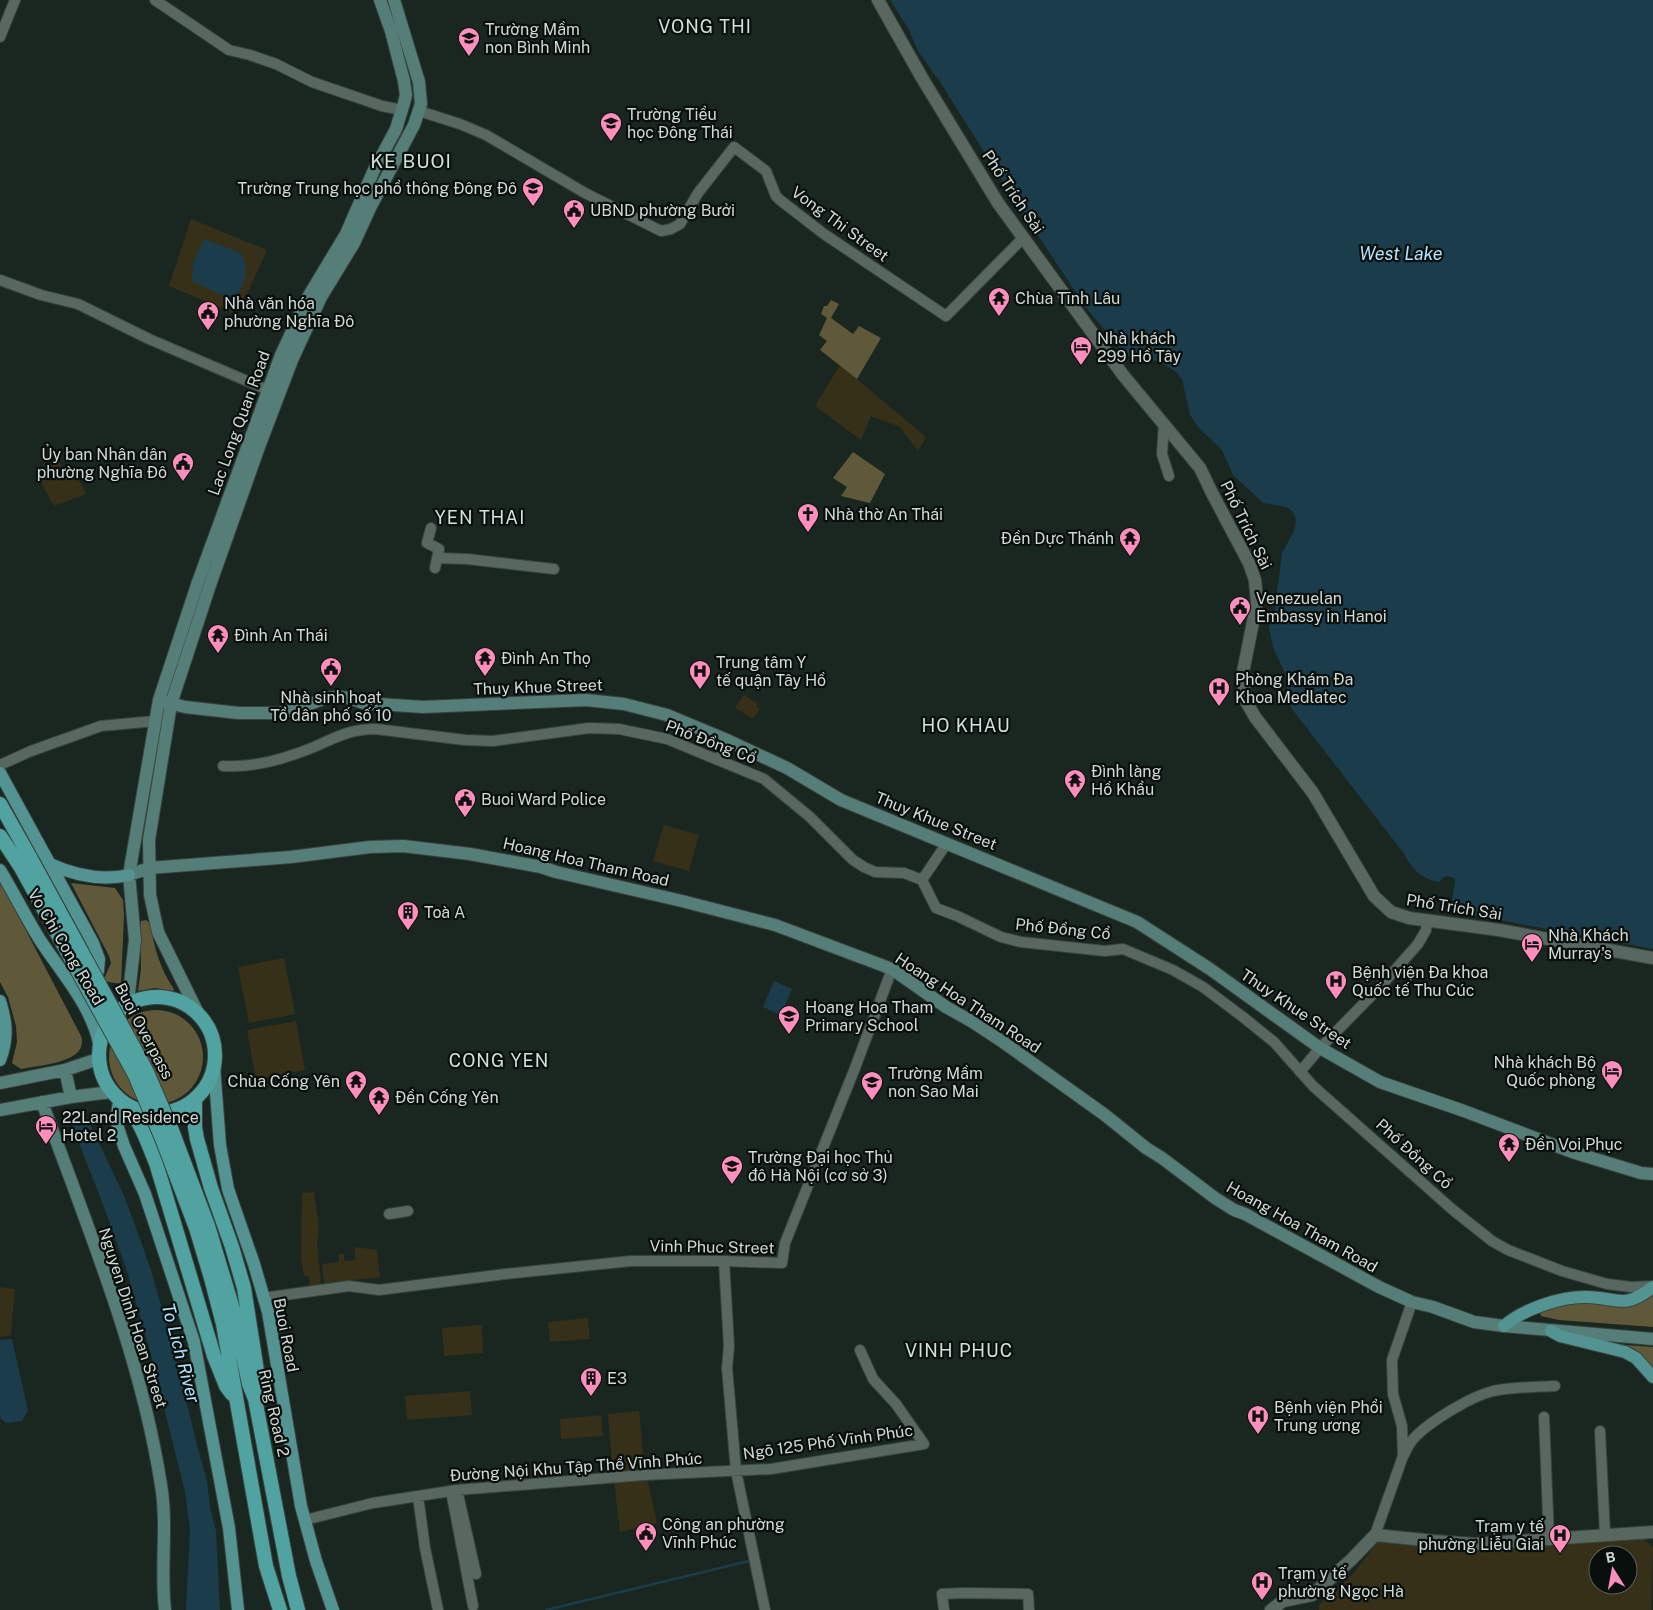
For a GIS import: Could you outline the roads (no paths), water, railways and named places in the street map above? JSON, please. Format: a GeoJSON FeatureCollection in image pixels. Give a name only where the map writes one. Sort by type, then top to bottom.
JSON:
{"type":"FeatureCollection","features":[{"type":"Feature","properties":{"kind":"highway"},"geometry":{"type":"LineString","coordinates":[[0,804],[25,863]]}},
{"type":"Feature","properties":{"kind":"highway"},"geometry":{"type":"LineString","coordinates":[[0,836],[25,863]]}},
{"type":"Feature","properties":{"kind":"highway","name":"Buoi Overpass"},"geometry":{"type":"LineString","coordinates":[[25,863],[146,1070],[172,1128],[202,1227]]}},
{"type":"Feature","properties":{"kind":"highway"},"geometry":{"type":"LineString","coordinates":[[119,1099],[137,1111],[162,1114],[174,1111],[195,1099],[204,1090],[214,1066],[215,1052],[213,1038],[199,1015],[186,1005],[172,999],[156,997],[141,999],[126,1005],[114,1015],[104,1028],[99,1043],[98,1059],[100,1072],[119,1099],[132,1112],[145,1136],[156,1163],[214,1356],[226,1386],[235,1399]]}},
{"type":"Feature","properties":{"kind":"highway"},"geometry":{"type":"LineString","coordinates":[[195,1099],[197,1139],[244,1288],[258,1376],[255,1399]]}},
{"type":"Feature","properties":{"kind":"highway","name":"Ring Road 2"},"geometry":{"type":"LineString","coordinates":[[202,1227],[232,1372],[235,1399],[266,1566],[280,1610]]}},
{"type":"Feature","properties":{"kind":"highway","name":"Ring Road 2"},"geometry":{"type":"LineString","coordinates":[[202,1227],[226,1282],[249,1384],[255,1399],[289,1576],[298,1610]]}},
{"type":"Feature","properties":{"kind":"highway"},"geometry":{"type":"LineString","coordinates":[[266,1566],[273,1610]]}},
{"type":"Feature","properties":{"kind":"highway"},"geometry":{"type":"LineString","coordinates":[[289,1576],[306,1610]]}},
{"type":"Feature","properties":{"kind":"main road","name":"Lac Long Quan Road"},"geometry":{"type":"LineString","coordinates":[[341,254],[346,234],[374,170],[396,129],[406,95],[391,32],[380,0]]}},
{"type":"Feature","properties":{"kind":"main road","name":"Lac Long Quan Road"},"geometry":{"type":"LineString","coordinates":[[149,868],[148,840],[165,702],[198,582],[255,442],[308,297],[341,254],[354,243],[371,206],[408,138],[419,111],[421,93],[419,82],[394,0]]}},
{"type":"Feature","properties":{"kind":"main road","name":"Lac Long Quan Road"},"geometry":{"type":"LineString","coordinates":[[255,442],[268,390],[287,357]]}},
{"type":"Feature","properties":{"kind":"main road","name":"Thuy Khue Street"},"geometry":{"type":"LineString","coordinates":[[165,702],[193,709],[238,713],[279,713],[294,710],[326,698],[337,697],[350,698],[363,703],[423,707],[603,700],[644,708],[727,740],[786,768],[841,800],[1137,922],[1210,969],[1320,1048],[1380,1082],[1464,1111],[1572,1152],[1647,1174]]}},
{"type":"Feature","properties":{"kind":"main road","name":"Lac Long Quan Road"},"geometry":{"type":"LineString","coordinates":[[129,875],[155,721],[165,702]]}},
{"type":"Feature","properties":{"kind":"main road","name":"Vo Chi Cong Road"},"geometry":{"type":"LineString","coordinates":[[0,773],[92,943],[98,958],[98,971],[84,980],[66,975]]}},
{"type":"Feature","properties":{"kind":"main road","name":"Hoang Hoa Tham Road"},"geometry":{"type":"LineString","coordinates":[[129,875],[149,868],[291,857],[370,847],[413,846],[541,867],[775,925],[892,969],[946,1007],[1003,1042],[1105,1115],[1146,1148],[1221,1202],[1379,1287],[1412,1302],[1433,1307],[1474,1322],[1551,1331],[1653,1339]]}},
{"type":"Feature","properties":{"kind":"main road"},"geometry":{"type":"LineString","coordinates":[[50,864],[65,871],[86,876],[107,878],[129,875],[135,940],[126,1005]]}},
{"type":"Feature","properties":{"kind":"main road"},"geometry":{"type":"LineString","coordinates":[[149,868],[150,895],[158,932],[199,1015]]}},
{"type":"Feature","properties":{"kind":"main road","name":"Vo Chi Cong Road"},"geometry":{"type":"LineString","coordinates":[[0,870],[40,940],[66,975],[95,1028],[99,1043]]}},
{"type":"Feature","properties":{"kind":"main road"},"geometry":{"type":"LineString","coordinates":[[0,1002],[6,1023],[7,1036],[0,1060]]}},
{"type":"Feature","properties":{"kind":"main road"},"geometry":{"type":"LineString","coordinates":[[0,1083],[65,1070],[98,1059]]}},
{"type":"Feature","properties":{"kind":"main road","name":"Buoi Road"},"geometry":{"type":"LineString","coordinates":[[214,1066],[220,1145],[228,1189],[254,1264],[268,1312],[291,1454],[305,1520],[332,1610]]}},
{"type":"Feature","properties":{"kind":"main road"},"geometry":{"type":"LineString","coordinates":[[65,1070],[71,1097]]}},
{"type":"Feature","properties":{"kind":"main road"},"geometry":{"type":"LineString","coordinates":[[0,1110],[71,1097],[119,1099],[118,1128],[144,1194],[194,1342],[229,1528],[238,1610]]}},
{"type":"Feature","properties":{"kind":"main road","name":"Nguyen Dinh Hoan Street"},"geometry":{"type":"LineString","coordinates":[[42,1102],[118,1315],[142,1390],[164,1504],[165,1528],[162,1588],[165,1610]]}},
{"type":"Feature","properties":{"kind":"main road"},"geometry":{"type":"LineString","coordinates":[[1504,1326],[1511,1320],[1548,1303],[1586,1297],[1625,1302],[1640,1297],[1653,1287]]}},
{"type":"Feature","properties":{"kind":"main road"},"geometry":{"type":"LineString","coordinates":[[1551,1331],[1560,1336],[1625,1352],[1636,1358],[1653,1377]]}},
{"type":"Feature","properties":{"kind":"street"},"geometry":{"type":"LineString","coordinates":[[0,37],[15,0]]}},
{"type":"Feature","properties":{"kind":"street"},"geometry":{"type":"LineString","coordinates":[[155,0],[229,50],[276,64],[322,86],[382,106],[402,110]]}},
{"type":"Feature","properties":{"kind":"street","name":"Phố Trích Sài"},"geometry":{"type":"LineString","coordinates":[[878,0],[990,192],[1123,375],[1200,468],[1249,563],[1255,580],[1257,602],[1244,672],[1244,690],[1251,710],[1317,799],[1374,896],[1382,905],[1400,916],[1499,930],[1653,958]]}},
{"type":"Feature","properties":{"kind":"street","name":"Vong Thi Street"},"geometry":{"type":"LineString","coordinates":[[419,111],[460,124],[486,135],[578,189],[661,231],[671,230],[680,224],[698,193],[734,147],[766,171],[776,196],[780,200],[824,234],[946,316],[1024,238]]}},
{"type":"Feature","properties":{"kind":"street"},"geometry":{"type":"LineString","coordinates":[[0,280],[41,295],[78,304],[149,339],[268,390]]}},
{"type":"Feature","properties":{"kind":"street"},"geometry":{"type":"LineString","coordinates":[[1164,423],[1162,454],[1169,476]]}},
{"type":"Feature","properties":{"kind":"street"},"geometry":{"type":"LineString","coordinates":[[431,528],[427,543],[439,548],[437,563],[467,559],[554,569]]}},
{"type":"Feature","properties":{"kind":"street"},"geometry":{"type":"LineString","coordinates":[[0,765],[31,751],[101,726],[155,721]]}},
{"type":"Feature","properties":{"kind":"street","name":"Phố Đồng Cổ"},"geometry":{"type":"LineString","coordinates":[[223,766],[259,764],[278,760],[346,732],[362,729],[492,741],[589,728],[619,729],[667,739],[764,779],[810,817],[854,860],[864,867],[875,872],[904,873],[922,880],[936,908],[1001,936],[1022,942],[1045,946],[1105,950],[1123,949],[1173,970],[1203,987],[1274,1042],[1313,1086],[1453,1210],[1492,1241],[1508,1250],[1562,1271],[1607,1284],[1653,1287]]}},
{"type":"Feature","properties":{"kind":"street"},"geometry":{"type":"LineString","coordinates":[[719,760],[727,740]]}},
{"type":"Feature","properties":{"kind":"street"},"geometry":{"type":"LineString","coordinates":[[922,880],[947,843]]}},
{"type":"Feature","properties":{"kind":"street"},"geometry":{"type":"LineString","coordinates":[[1300,1072],[1320,1048],[1379,988],[1418,944],[1426,930],[1426,921]]}},
{"type":"Feature","properties":{"kind":"street","name":"Vinh Phuc Street"},"geometry":{"type":"LineString","coordinates":[[263,1298],[349,1286],[380,1290],[487,1276],[631,1261],[782,1263],[786,1243],[892,969]]}},
{"type":"Feature","properties":{"kind":"street"},"geometry":{"type":"LineString","coordinates":[[389,1214],[408,1211]]}},
{"type":"Feature","properties":{"kind":"street"},"geometry":{"type":"LineString","coordinates":[[724,1261],[729,1346],[727,1368],[736,1471],[765,1610]]}},
{"type":"Feature","properties":{"kind":"street"},"geometry":{"type":"LineString","coordinates":[[1403,1456],[1402,1426],[1393,1394],[1392,1360],[1412,1302]]}},
{"type":"Feature","properties":{"kind":"street","name":"Ngõ 125 Phố Vĩnh Phúc"},"geometry":{"type":"LineString","coordinates":[[736,1471],[793,1466],[924,1444],[896,1404],[872,1378],[860,1350]]}},
{"type":"Feature","properties":{"kind":"street"},"geometry":{"type":"LineString","coordinates":[[1271,1610],[1283,1601],[1312,1595],[1351,1560],[1375,1535],[1403,1456],[1410,1443],[1430,1424],[1478,1396],[1492,1391],[1555,1386]]}},
{"type":"Feature","properties":{"kind":"street"},"geometry":{"type":"LineString","coordinates":[[1544,1417],[1549,1539]]}},
{"type":"Feature","properties":{"kind":"street"},"geometry":{"type":"LineString","coordinates":[[1600,1430],[1605,1534]]}},
{"type":"Feature","properties":{"kind":"street","name":"Đường Nội Khu Tập Thể Vĩnh Phúc"},"geometry":{"type":"LineString","coordinates":[[305,1520],[373,1503],[454,1490],[636,1476],[736,1471]]}},
{"type":"Feature","properties":{"kind":"street"},"geometry":{"type":"LineString","coordinates":[[454,1490],[476,1574]]}},
{"type":"Feature","properties":{"kind":"street"},"geometry":{"type":"LineString","coordinates":[[454,1490],[473,1606]]}},
{"type":"Feature","properties":{"kind":"street"},"geometry":{"type":"LineString","coordinates":[[418,1496],[425,1548],[438,1610]]}},
{"type":"Feature","properties":{"kind":"street"},"geometry":{"type":"LineString","coordinates":[[1375,1535],[1474,1544],[1653,1532]]}},
{"type":"Feature","properties":{"kind":"street"},"geometry":{"type":"LineString","coordinates":[[944,1610],[942,1594],[962,1593],[1028,1594],[1029,1610]]}},
{"type":"Feature","properties":{"kind":"water","name":"West Lake"},"geometry":{"type":"Polygon","coordinates":[[[890,0],[1653,0],[1653,949],[1467,914],[1459,909],[1452,900],[1454,878],[1447,876],[1442,878],[1440,882],[1434,881],[1423,876],[1411,866],[1405,855],[1292,709],[1288,701],[1285,673],[1273,647],[1269,627],[1274,615],[1282,553],[1294,531],[1296,522],[1294,514],[1289,508],[1263,503],[1233,475],[1222,450],[1198,427],[1190,415],[1182,379],[1175,371],[1158,361],[1131,358],[1124,353],[1087,309],[918,51],[908,28],[890,0]]]}},
{"type":"Feature","properties":{"kind":"water"},"geometry":{"type":"Polygon","coordinates":[[[204,239],[241,253],[246,272],[241,288],[234,300],[193,282],[193,265],[204,239]]]}},
{"type":"Feature","properties":{"kind":"water"},"geometry":{"type":"Polygon","coordinates":[[[774,981],[792,989],[781,1015],[763,1007],[774,981]]]}},
{"type":"Feature","properties":{"kind":"water"},"geometry":{"type":"Polygon","coordinates":[[[82,1116],[88,1120],[125,1198],[151,1270],[174,1351],[207,1481],[210,1507],[216,1531],[220,1610],[186,1610],[190,1530],[185,1492],[150,1351],[126,1268],[72,1125],[73,1120],[82,1116]]]}},
{"type":"Feature","properties":{"kind":"water"},"geometry":{"type":"Polygon","coordinates":[[[12,1339],[28,1411],[22,1421],[6,1423],[0,1416],[0,1340],[12,1339]]]}},
{"type":"Feature","properties":{"kind":"waterway"},"geometry":{"type":"LineString","coordinates":[[546,1610],[749,1561]]}},
{"type":"Feature","properties":{"kind":"place","name":"Trường Mầm non Bình Minh"},"geometry":{"type":"Point","coordinates":[469,57]}},
{"type":"Feature","properties":{"kind":"place","name":"Trường Tiểu học Đông Thái"},"geometry":{"type":"Point","coordinates":[611,142]}},
{"type":"Feature","properties":{"kind":"place","name":"Trường Trung học phổ thông Đông Đô"},"geometry":{"type":"Point","coordinates":[533,207]}},
{"type":"Feature","properties":{"kind":"place","name":"UBND phường Bưởi"},"geometry":{"type":"Point","coordinates":[574,229]}},
{"type":"Feature","properties":{"kind":"place","name":"Chùa Tĩnh Lâu"},"geometry":{"type":"Point","coordinates":[999,317]}},
{"type":"Feature","properties":{"kind":"place","name":"Nhà văn hóa phường Nghĩa Đô"},"geometry":{"type":"Point","coordinates":[208,331]}},
{"type":"Feature","properties":{"kind":"place","name":"Nhà khách 299 Hồ Tây"},"geometry":{"type":"Point","coordinates":[1081,366]}},
{"type":"Feature","properties":{"kind":"place","name":"Ủy ban Nhân dân phường Nghĩa Đô"},"geometry":{"type":"Point","coordinates":[183,482]}},
{"type":"Feature","properties":{"kind":"place","name":"Nhà thờ An Thái"},"geometry":{"type":"Point","coordinates":[808,533]}},
{"type":"Feature","properties":{"kind":"place","name":"Đền Dực Thánh"},"geometry":{"type":"Point","coordinates":[1130,557]}},
{"type":"Feature","properties":{"kind":"place","name":"Venezuelan Embassy in Hanoi"},"geometry":{"type":"Point","coordinates":[1240,626]}},
{"type":"Feature","properties":{"kind":"place","name":"Đình An Thái"},"geometry":{"type":"Point","coordinates":[218,654]}},
{"type":"Feature","properties":{"kind":"place","name":"Đình An Thọ"},"geometry":{"type":"Point","coordinates":[485,677]}},
{"type":"Feature","properties":{"kind":"place","name":"Nhà sinh hoạt Tổ dân phố số 10"},"geometry":{"type":"Point","coordinates":[331,687]}},
{"type":"Feature","properties":{"kind":"place","name":"Trung tâm Y tế quận Tây Hồ"},"geometry":{"type":"Point","coordinates":[700,690]}},
{"type":"Feature","properties":{"kind":"place","name":"Phòng Khám Đa Khoa Medlatec"},"geometry":{"type":"Point","coordinates":[1219,707]}},
{"type":"Feature","properties":{"kind":"place","name":"Đình làng Hồ Khẩu"},"geometry":{"type":"Point","coordinates":[1075,799]}},
{"type":"Feature","properties":{"kind":"place","name":"Buoi Ward Police"},"geometry":{"type":"Point","coordinates":[465,818]}},
{"type":"Feature","properties":{"kind":"place","name":"Toà A"},"geometry":{"type":"Point","coordinates":[408,931]}},
{"type":"Feature","properties":{"kind":"place","name":"Nhà Khách Murray's"},"geometry":{"type":"Point","coordinates":[1532,963]}},
{"type":"Feature","properties":{"kind":"place","name":"Bệnh viện Đa khoa Quốc tế Thu Cúc"},"geometry":{"type":"Point","coordinates":[1336,1000]}},
{"type":"Feature","properties":{"kind":"place","name":"Hoang Hoa Tham Primary School"},"geometry":{"type":"Point","coordinates":[789,1035]}},
{"type":"Feature","properties":{"kind":"place","name":"Nhà khách Bộ Quốc phòng"},"geometry":{"type":"Point","coordinates":[1612,1090]}},
{"type":"Feature","properties":{"kind":"place","name":"Chùa Cống Yên"},"geometry":{"type":"Point","coordinates":[356,1100]}},
{"type":"Feature","properties":{"kind":"place","name":"Trường Mầm non Sao Mai"},"geometry":{"type":"Point","coordinates":[872,1101]}},
{"type":"Feature","properties":{"kind":"place","name":"Đền Cống Yên"},"geometry":{"type":"Point","coordinates":[379,1116]}},
{"type":"Feature","properties":{"kind":"place","name":"22Land Residence Hotel 2"},"geometry":{"type":"Point","coordinates":[46,1145]}},
{"type":"Feature","properties":{"kind":"place","name":"Đền Voi Phục"},"geometry":{"type":"Point","coordinates":[1509,1163]}},
{"type":"Feature","properties":{"kind":"place","name":"Trường Đại học Thủ đô Hà Nội (cơ sở 3)"},"geometry":{"type":"Point","coordinates":[732,1185]}},
{"type":"Feature","properties":{"kind":"place","name":"E3"},"geometry":{"type":"Point","coordinates":[591,1397]}},
{"type":"Feature","properties":{"kind":"place","name":"Bệnh viện Phổi Trung ương"},"geometry":{"type":"Point","coordinates":[1258,1435]}},
{"type":"Feature","properties":{"kind":"place","name":"Công an phường Vĩnh Phúc"},"geometry":{"type":"Point","coordinates":[646,1552]}},
{"type":"Feature","properties":{"kind":"place","name":"Trạm y tế phường Liễu Giai"},"geometry":{"type":"Point","coordinates":[1560,1554]}},
{"type":"Feature","properties":{"kind":"place","name":"Trạm y tế phường Ngọc Hà"},"geometry":{"type":"Point","coordinates":[1262,1601]}},
{"type":"Feature","properties":{"kind":"district","name":"VONG THI"},"geometry":{"type":"Point","coordinates":[705,26]}},
{"type":"Feature","properties":{"kind":"district","name":"KE BUOI"},"geometry":{"type":"Point","coordinates":[411,161]}},
{"type":"Feature","properties":{"kind":"district","name":"YEN THAI"},"geometry":{"type":"Point","coordinates":[480,517]}},
{"type":"Feature","properties":{"kind":"district","name":"HO KHAU"},"geometry":{"type":"Point","coordinates":[966,725]}},
{"type":"Feature","properties":{"kind":"district","name":"CONG YEN"},"geometry":{"type":"Point","coordinates":[499,1060]}},
{"type":"Feature","properties":{"kind":"district","name":"VINH PHUC"},"geometry":{"type":"Point","coordinates":[959,1350]}},
{"type":"Feature","properties":{"kind":"water label","name":"To Lich River"},"geometry":{"type":"Point","coordinates":[181,1353]}}]}
